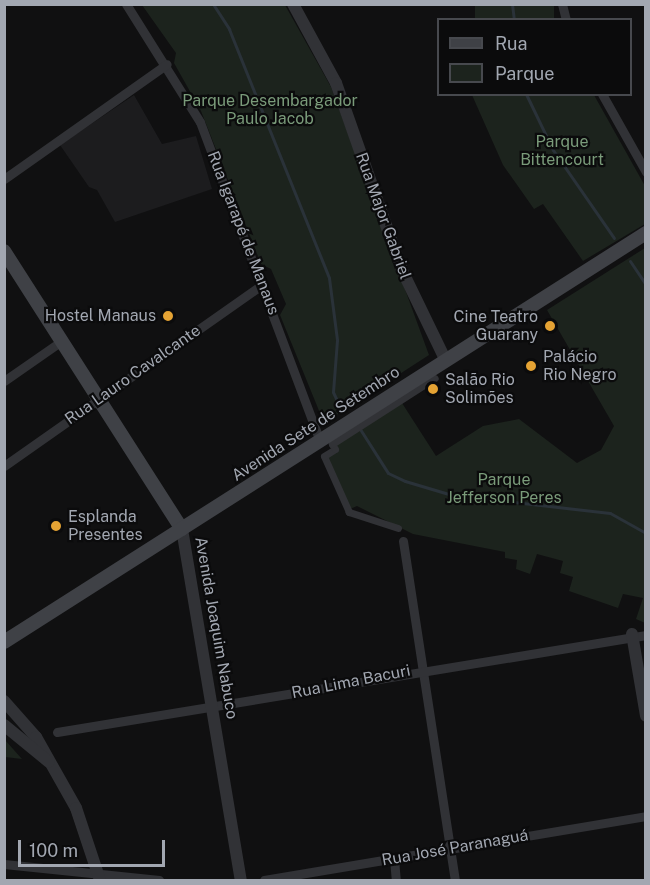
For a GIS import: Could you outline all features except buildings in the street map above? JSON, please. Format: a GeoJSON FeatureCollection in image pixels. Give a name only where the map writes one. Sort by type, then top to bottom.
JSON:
{"type":"FeatureCollection","features":[{"type":"Feature","properties":{"kind":"main road","name":"Avenida Sete de Setembro"},"geometry":{"type":"LineString","coordinates":[[4,642],[645,233]]}},
{"type":"Feature","properties":{"kind":"main road","name":"Avenida Joaquim Nabuco"},"geometry":{"type":"LineString","coordinates":[[4,251],[101,398],[182,529]]}},
{"type":"Feature","properties":{"kind":"street","name":"Rua Igarapé de Manaus"},"geometry":{"type":"LineString","coordinates":[[126,4],[167,64],[200,122],[320,441]]}},
{"type":"Feature","properties":{"kind":"street","name":"Rua Major Gabriel"},"geometry":{"type":"LineString","coordinates":[[293,4],[336,83],[401,268],[446,361]]}},
{"type":"Feature","properties":{"kind":"street"},"geometry":{"type":"LineString","coordinates":[[4,179],[167,64]]}},
{"type":"Feature","properties":{"kind":"street"},"geometry":{"type":"LineString","coordinates":[[603,96],[645,172]]}},
{"type":"Feature","properties":{"kind":"street","name":"Rua Lauro Cavalcante"},"geometry":{"type":"LineString","coordinates":[[4,466],[262,285]]}},
{"type":"Feature","properties":{"kind":"street"},"geometry":{"type":"LineString","coordinates":[[4,381],[63,340]]}},
{"type":"Feature","properties":{"kind":"street"},"geometry":{"type":"LineString","coordinates":[[398,528],[349,512],[324,456],[335,449],[332,444],[435,378]]}},
{"type":"Feature","properties":{"kind":"street","name":"Avenida Joaquim Nabuco"},"geometry":{"type":"LineString","coordinates":[[182,529],[214,708],[241,880]]}},
{"type":"Feature","properties":{"kind":"street"},"geometry":{"type":"LineString","coordinates":[[403,541],[455,880]]}},
{"type":"Feature","properties":{"kind":"street"},"geometry":{"type":"LineString","coordinates":[[632,634],[645,716]]}},
{"type":"Feature","properties":{"kind":"street","name":"Rua Lima Bacuri"},"geometry":{"type":"LineString","coordinates":[[57,732],[214,708],[422,669],[632,634],[645,635]]}},
{"type":"Feature","properties":{"kind":"street"},"geometry":{"type":"LineString","coordinates":[[4,701],[52,764],[79,816],[106,879]]}},
{"type":"Feature","properties":{"kind":"street"},"geometry":{"type":"LineString","coordinates":[[4,725],[52,764]]}},
{"type":"Feature","properties":{"kind":"street","name":"Rua José Paranaguá"},"geometry":{"type":"LineString","coordinates":[[264,880],[645,816]]}},
{"type":"Feature","properties":{"kind":"street"},"geometry":{"type":"LineString","coordinates":[[394,859],[396,880]]}},
{"type":"Feature","properties":{"kind":"street"},"geometry":{"type":"LineString","coordinates":[[4,864],[106,879],[159,880]]}},
{"type":"Feature","properties":{"kind":"shaded area"},"geometry":{"type":"Polygon","coordinates":[[[134,95],[162,144],[196,136],[212,189],[115,222],[97,190],[89,187],[60,145],[134,95]]]}},
{"type":"Feature","properties":{"kind":"green space","name":"Parque Desembargador Paulo Jacob"},"geometry":{"type":"Polygon","coordinates":[[[142,5],[285,5],[331,87],[429,355],[324,423],[280,315],[286,304],[271,269],[261,264],[201,111],[174,63],[176,53],[142,5]]]}},
{"type":"Feature","properties":{"kind":"green space"},"geometry":{"type":"Polygon","coordinates":[[[475,5],[554,5],[554,18],[475,18],[475,5]]]}},
{"type":"Feature","properties":{"kind":"green space","name":"Parque Bittencourt"},"geometry":{"type":"Polygon","coordinates":[[[472,96],[595,96],[645,186],[645,224],[583,261],[543,204],[534,209],[503,165],[472,96]]]}},
{"type":"Feature","properties":{"kind":"green space","name":"Parque Jefferson Peres"},"geometry":{"type":"Polygon","coordinates":[[[645,248],[645,623],[636,619],[643,598],[623,594],[618,608],[569,591],[573,577],[560,573],[563,561],[537,554],[530,574],[516,569],[517,560],[505,558],[505,552],[413,534],[357,506],[350,509],[326,458],[339,449],[336,444],[402,403],[436,456],[483,426],[519,419],[577,463],[601,450],[614,426],[547,310],[645,248]]]}},
{"type":"Feature","properties":{"kind":"green space"},"geometry":{"type":"Polygon","coordinates":[[[5,740],[22,759],[5,757],[5,740]]]}},
{"type":"Feature","properties":{"kind":"waterway"},"geometry":{"type":"LineString","coordinates":[[213,4],[229,29],[329,278],[337,340],[333,392],[342,411]]}},
{"type":"Feature","properties":{"kind":"waterway"},"geometry":{"type":"LineString","coordinates":[[512,4],[514,18]]}},
{"type":"Feature","properties":{"kind":"waterway"},"geometry":{"type":"LineString","coordinates":[[527,96],[553,150],[614,238]]}},
{"type":"Feature","properties":{"kind":"waterway"},"geometry":{"type":"LineString","coordinates":[[630,261],[646,285]]}},
{"type":"Feature","properties":{"kind":"waterway"},"geometry":{"type":"LineString","coordinates":[[360,429],[388,473],[405,481],[452,495],[610,513],[646,533]]}},
{"type":"Feature","properties":{"kind":"place","name":"Hostel Manaus"},"geometry":{"type":"Point","coordinates":[168,316]}},
{"type":"Feature","properties":{"kind":"place","name":"Cine Teatro Guarany"},"geometry":{"type":"Point","coordinates":[550,326]}},
{"type":"Feature","properties":{"kind":"place","name":"Palácio Rio Negro"},"geometry":{"type":"Point","coordinates":[531,366]}},
{"type":"Feature","properties":{"kind":"place","name":"Salão Rio Solimões"},"geometry":{"type":"Point","coordinates":[433,389]}},
{"type":"Feature","properties":{"kind":"place","name":"Esplanda Presentes"},"geometry":{"type":"Point","coordinates":[56,526]}}]}
